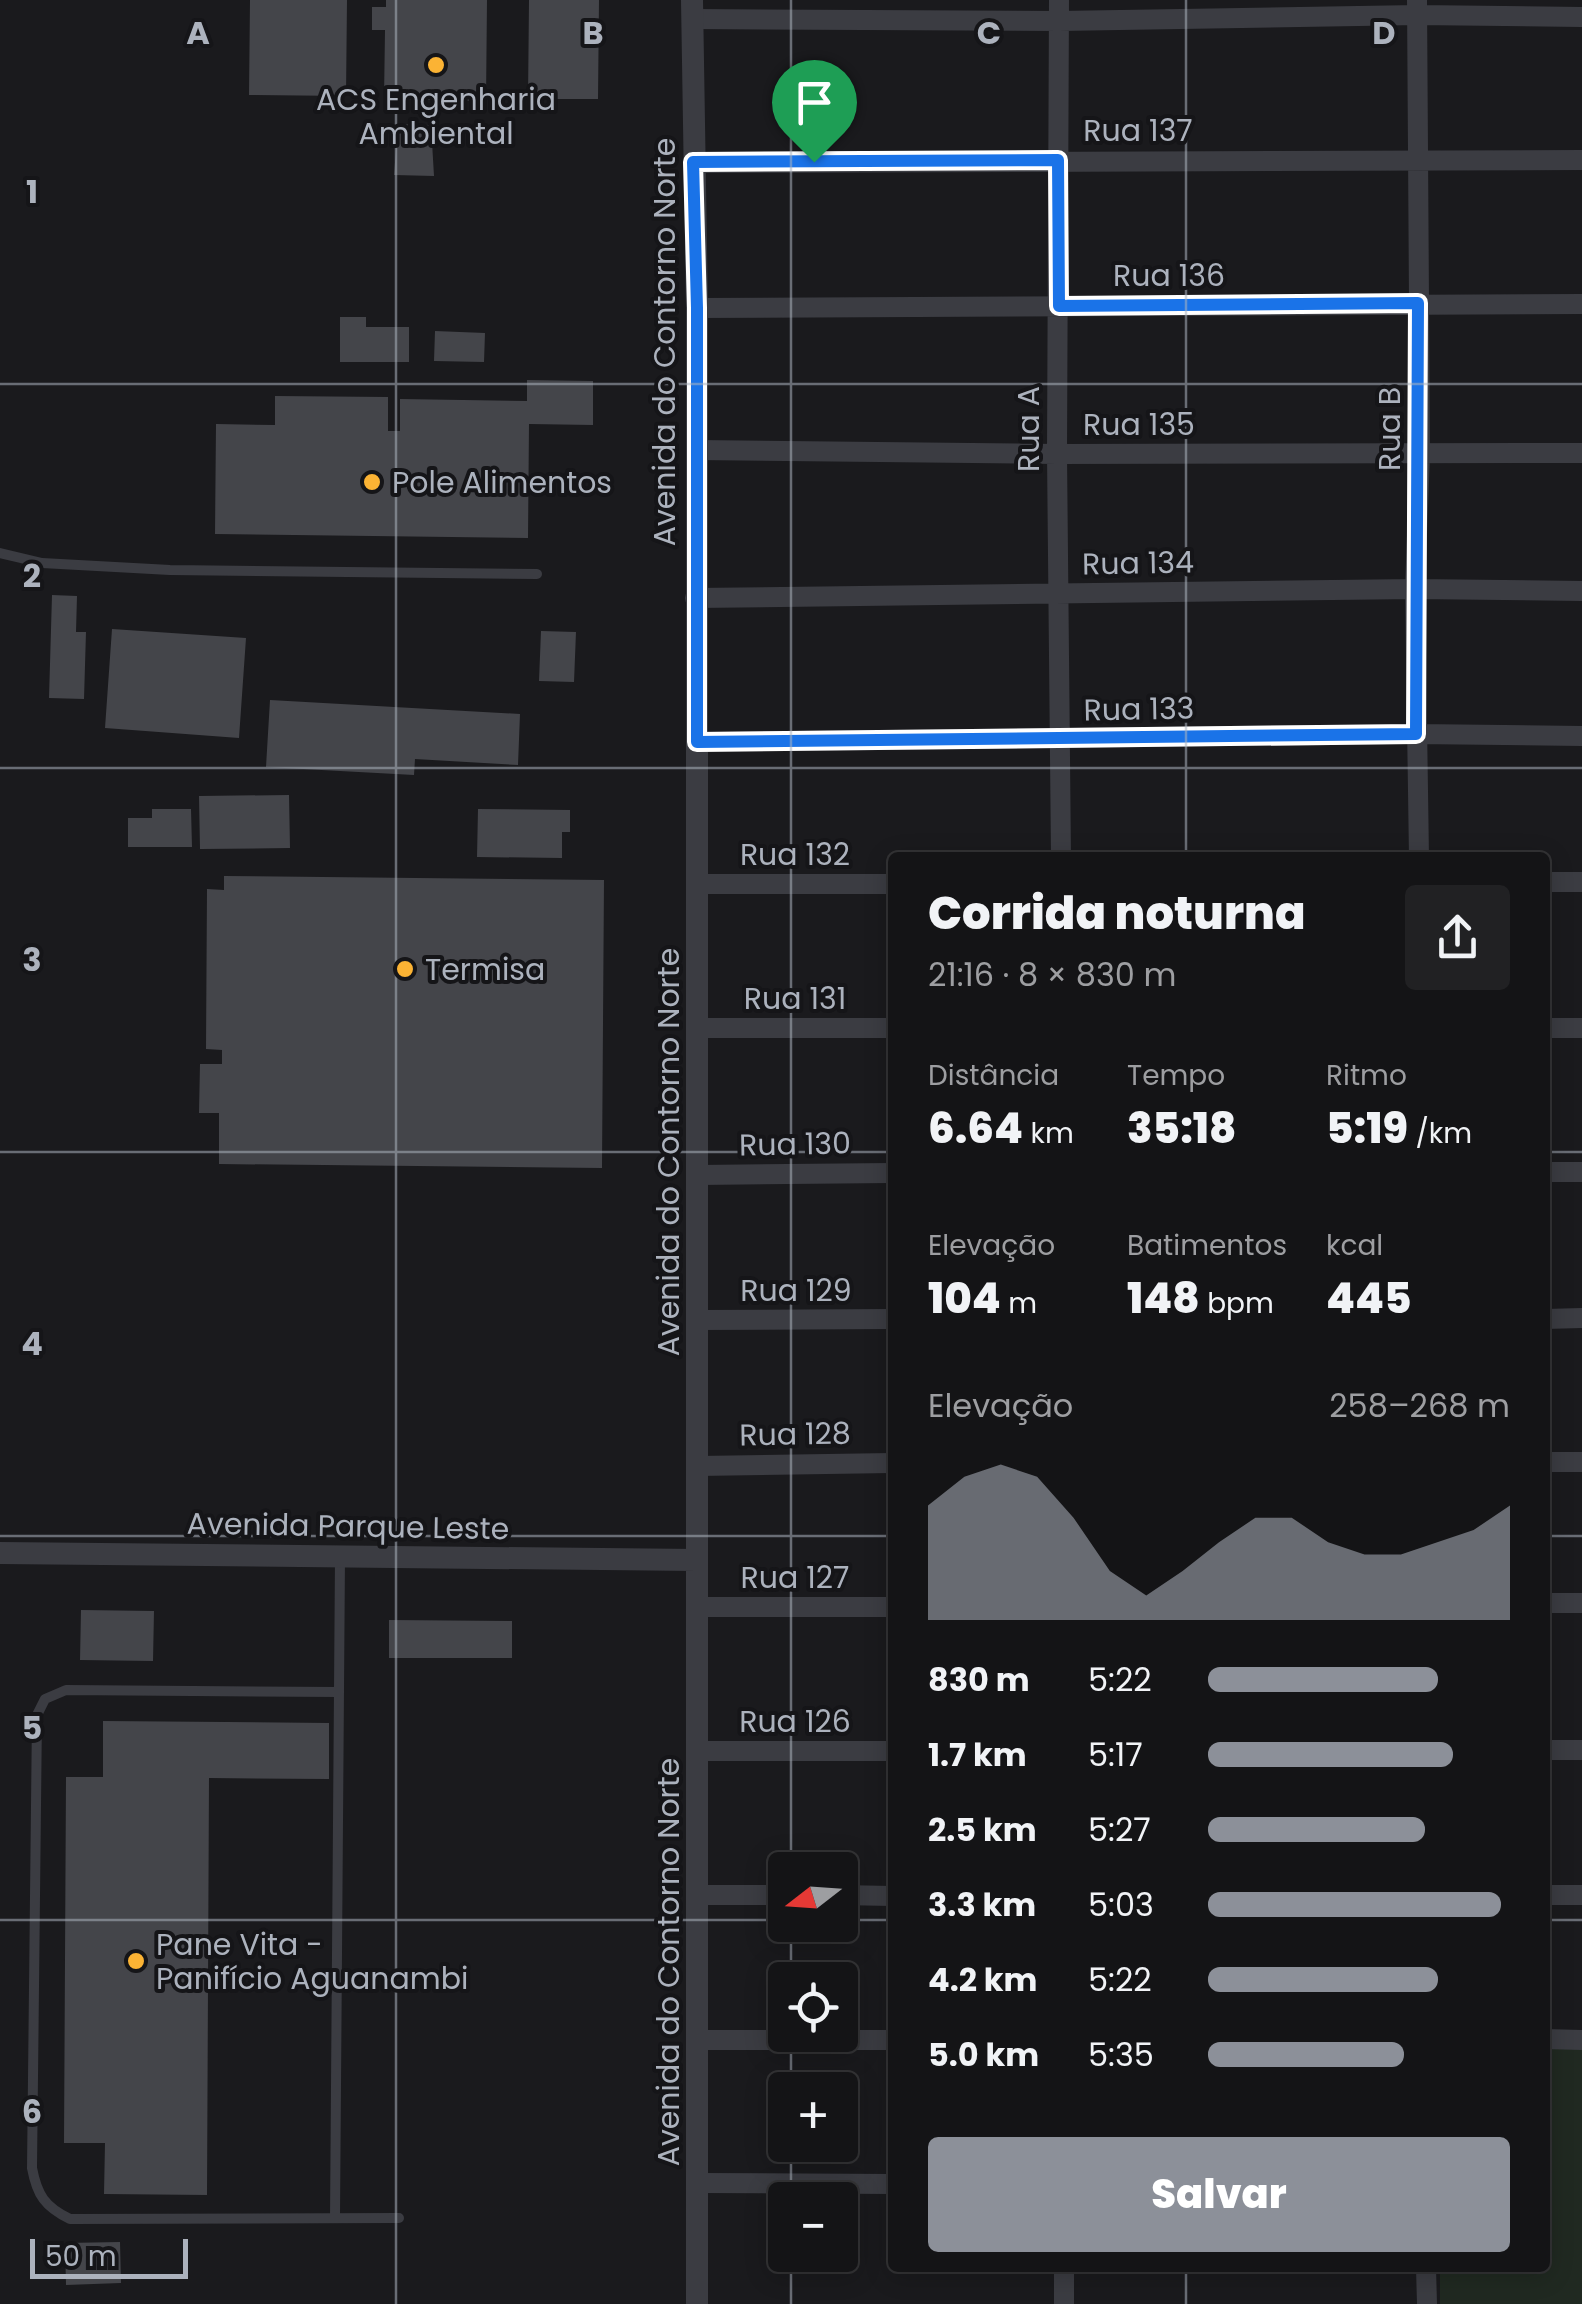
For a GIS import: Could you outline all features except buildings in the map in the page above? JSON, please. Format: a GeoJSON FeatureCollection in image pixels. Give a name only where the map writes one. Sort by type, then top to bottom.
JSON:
{"type":"FeatureCollection","features":[{"type":"Feature","properties":{"kind":"street"},"geometry":{"type":"LineString","coordinates":[[692,10],[1417,8],[1582,17]]}},
{"type":"Feature","properties":{"kind":"street","name":"Rua B"},"geometry":{"type":"LineString","coordinates":[[1417,8],[1420,454],[1415,589],[1419,852]]}},
{"type":"Feature","properties":{"kind":"street","name":"Avenida do Contorno Norte"},"geometry":{"type":"LineString","coordinates":[[692,10],[697,308],[698,2304]]}},
{"type":"Feature","properties":{"kind":"street","name":"Rua A"},"geometry":{"type":"LineString","coordinates":[[1059,10],[1057,454],[1062,852]]}},
{"type":"Feature","properties":{"kind":"street","name":"Rua 137"},"geometry":{"type":"LineString","coordinates":[[693,162],[1582,160]]}},
{"type":"Feature","properties":{"kind":"street","name":"Rua 136"},"geometry":{"type":"LineString","coordinates":[[697,308],[1582,304]]}},
{"type":"Feature","properties":{"kind":"street","name":"Rua 135"},"geometry":{"type":"LineString","coordinates":[[696,450],[1582,453]]}},
{"type":"Feature","properties":{"kind":"street","name":"Rua 134"},"geometry":{"type":"LineString","coordinates":[[695,598],[1415,589],[1582,591]]}},
{"type":"Feature","properties":{"kind":"street","name":"Rua 133"},"geometry":{"type":"LineString","coordinates":[[697,742],[1416,734],[1582,736]]}},
{"type":"Feature","properties":{"kind":"street"},"geometry":{"type":"LineString","coordinates":[[1550,882],[1582,882]]}},
{"type":"Feature","properties":{"kind":"street","name":"Rua 132"},"geometry":{"type":"LineString","coordinates":[[698,884],[888,884]]}},
{"type":"Feature","properties":{"kind":"street","name":"Rua 131"},"geometry":{"type":"LineString","coordinates":[[698,1028],[888,1028]]}},
{"type":"Feature","properties":{"kind":"street"},"geometry":{"type":"LineString","coordinates":[[1550,1028],[1582,1028]]}},
{"type":"Feature","properties":{"kind":"street","name":"Rua 130"},"geometry":{"type":"LineString","coordinates":[[699,1175],[888,1172]]}},
{"type":"Feature","properties":{"kind":"street"},"geometry":{"type":"LineString","coordinates":[[1550,1172],[1582,1172]]}},
{"type":"Feature","properties":{"kind":"street"},"geometry":{"type":"LineString","coordinates":[[1550,1319],[1582,1318]]}},
{"type":"Feature","properties":{"kind":"street","name":"Rua 129"},"geometry":{"type":"LineString","coordinates":[[699,1320],[888,1320]]}},
{"type":"Feature","properties":{"kind":"street"},"geometry":{"type":"LineString","coordinates":[[1550,1462],[1582,1462]]}},
{"type":"Feature","properties":{"kind":"street","name":"Rua 128"},"geometry":{"type":"LineString","coordinates":[[698,1466],[888,1463]]}},
{"type":"Feature","properties":{"kind":"street","name":"Avenida Parque Leste"},"geometry":{"type":"LineString","coordinates":[[0,1553],[696,1560]]}},
{"type":"Feature","properties":{"kind":"street"},"geometry":{"type":"LineString","coordinates":[[1550,1604],[1582,1603]]}},
{"type":"Feature","properties":{"kind":"street","name":"Rua 127"},"geometry":{"type":"LineString","coordinates":[[697,1607],[888,1607]]}},
{"type":"Feature","properties":{"kind":"street"},"geometry":{"type":"LineString","coordinates":[[1550,1750],[1582,1750]]}},
{"type":"Feature","properties":{"kind":"street","name":"Rua 126"},"geometry":{"type":"LineString","coordinates":[[698,1751],[888,1751]]}},
{"type":"Feature","properties":{"kind":"street"},"geometry":{"type":"LineString","coordinates":[[696,1895],[768,1895]]}},
{"type":"Feature","properties":{"kind":"street"},"geometry":{"type":"LineString","coordinates":[[1550,1895],[1582,1895]]}},
{"type":"Feature","properties":{"kind":"street"},"geometry":{"type":"LineString","coordinates":[[858,1896],[888,1896]]}},
{"type":"Feature","properties":{"kind":"street"},"geometry":{"type":"LineString","coordinates":[[698,2040],[888,2040]]}},
{"type":"Feature","properties":{"kind":"street"},"geometry":{"type":"LineString","coordinates":[[1550,2040],[1582,2040]]}},
{"type":"Feature","properties":{"kind":"street"},"geometry":{"type":"LineString","coordinates":[[698,2183],[888,2184]]}},
{"type":"Feature","properties":{"kind":"street"},"geometry":{"type":"LineString","coordinates":[[1064,2272],[1064,2304]]}},
{"type":"Feature","properties":{"kind":"street"},"geometry":{"type":"LineString","coordinates":[[1426,2272],[1427,2304]]}},
{"type":"Feature","properties":{"kind":"lane"},"geometry":{"type":"LineString","coordinates":[[0,554],[42,562],[170,570],[537,574]]}},
{"type":"Feature","properties":{"kind":"lane"},"geometry":{"type":"LineString","coordinates":[[335,2218],[340,1556]]}},
{"type":"Feature","properties":{"kind":"lane"},"geometry":{"type":"LineString","coordinates":[[338,1692],[66,1690],[45,1699],[36,1715],[32,2168],[36,2192],[50,2210],[70,2219],[399,2218]]}},
{"type":"Feature","properties":{"kind":"shaded area"},"geometry":{"type":"Polygon","coordinates":[[[1550,2048],[1582,2048],[1582,2304],[1440,2304],[1440,2272],[1550,2272],[1550,2048]]]}},
{"type":"Feature","properties":{"kind":"place","name":"ACS Engenharia Ambiental"},"geometry":{"type":"Point","coordinates":[436,65]}},
{"type":"Feature","properties":{"kind":"place","name":"Pole Alimentos"},"geometry":{"type":"Point","coordinates":[372,482]}},
{"type":"Feature","properties":{"kind":"place","name":"Termisa"},"geometry":{"type":"Point","coordinates":[405,969]}},
{"type":"Feature","properties":{"kind":"place","name":"Pane Vita - Panifício Aguanambi"},"geometry":{"type":"Point","coordinates":[136,1961]}},
{"type":"Feature","properties":{"kind":"route"},"geometry":{"type":"LineString","coordinates":[[1058,160],[1059,306],[1418,303],[1416,734],[697,742],[693,162],[814,162],[1058,160]]}}]}
